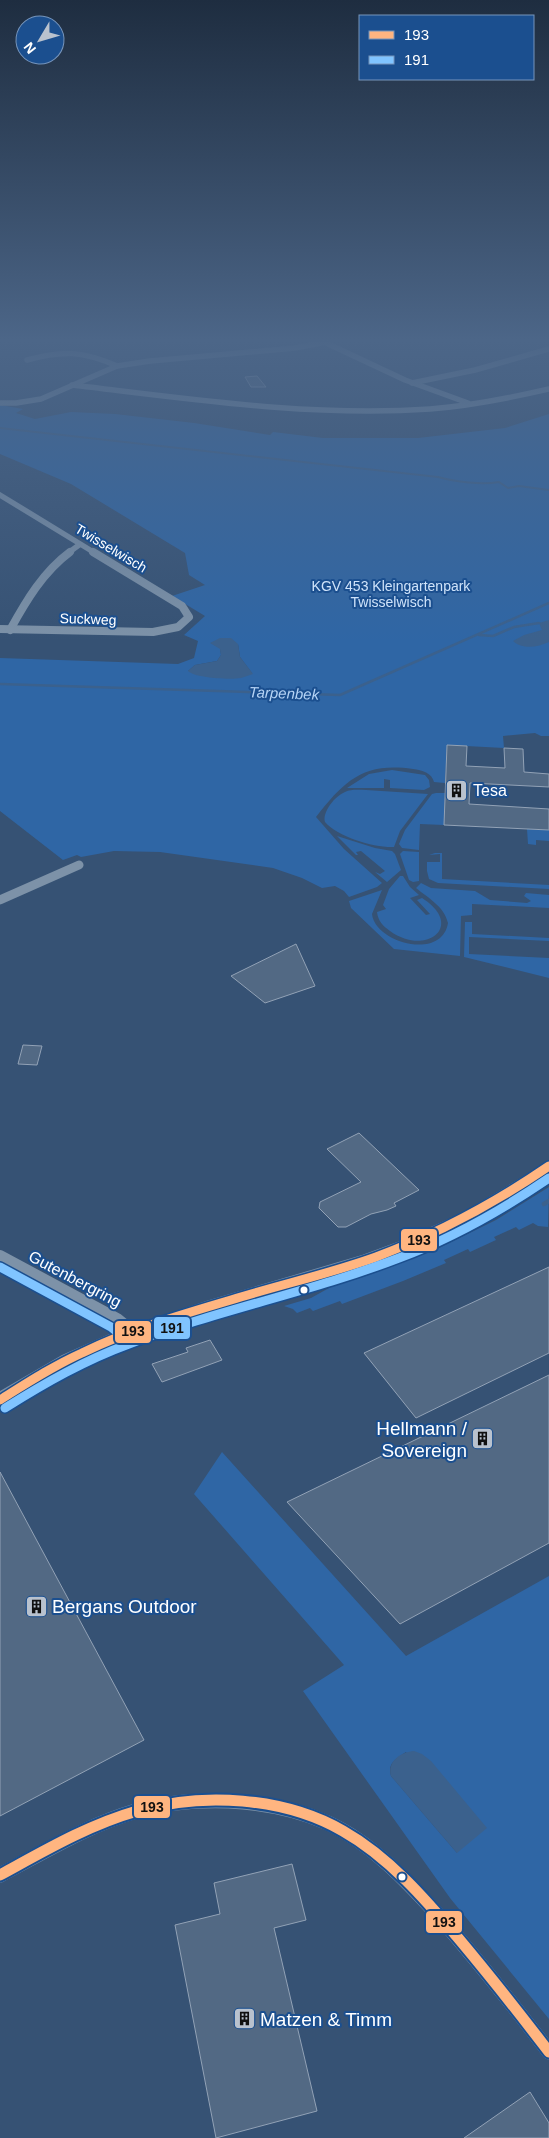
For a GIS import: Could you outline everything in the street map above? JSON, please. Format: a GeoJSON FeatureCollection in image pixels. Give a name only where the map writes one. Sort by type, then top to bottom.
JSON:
{"type":"FeatureCollection","features":[{"type":"Feature","properties":{"kind":"main road"},"geometry":{"type":"LineString","coordinates":[[0,1400],[30,1380],[67,1360],[133,1332],[212,1305],[382,1255],[448,1227],[512,1192],[549,1166]]}},
{"type":"Feature","properties":{"kind":"street","name":"Twisselwisch"},"geometry":{"type":"LineString","coordinates":[[1,496],[182,606],[189,617],[186,623],[175,629]]}},
{"type":"Feature","properties":{"kind":"street"},"geometry":{"type":"LineString","coordinates":[[10,630],[27,597],[45,574],[62,556],[79,545]]}},
{"type":"Feature","properties":{"kind":"street","name":"Suckweg"},"geometry":{"type":"LineString","coordinates":[[0,629],[129,633],[175,629]]}},
{"type":"Feature","properties":{"kind":"street"},"geometry":{"type":"LineString","coordinates":[[0,900],[79,865]]}},
{"type":"Feature","properties":{"kind":"street","name":"Gutenbergring"},"geometry":{"type":"LineString","coordinates":[[0,1256],[117,1319],[133,1332]]}},
{"type":"Feature","properties":{"kind":"street"},"geometry":{"type":"LineString","coordinates":[[0,1875],[73,1836],[126,1813],[166,1805],[199,1800],[246,1801],[275,1805],[308,1814],[348,1834],[378,1856],[410,1884],[514,2006],[549,2052]]}},
{"type":"Feature","properties":{"kind":"green space","name":"KGV 453 Kleingartenpark Twisselwisch"},"geometry":{"type":"Polygon","coordinates":[[[0,442],[549,442],[549,736],[541,736],[535,733],[503,736],[504,748],[447,745],[445,783],[434,782],[429,774],[423,771],[381,768],[357,776],[347,784],[326,804],[316,817],[344,849],[382,883],[377,887],[349,897],[344,891],[335,886],[322,888],[302,878],[273,868],[160,852],[114,851],[81,857],[77,855],[63,860],[0,811],[0,658],[178,664],[194,658],[198,641],[184,635],[205,616],[172,596],[205,585],[189,575],[185,553],[71,484],[0,454],[0,442]],[[211,643],[220,648],[221,655],[217,661],[195,665],[188,671],[252,673],[240,657],[238,644],[211,643]]]}},
{"type":"Feature","properties":{"kind":"green space"},"geometry":{"type":"Polygon","coordinates":[[[392,770],[425,775],[429,780],[430,787],[424,790],[390,788],[390,780],[384,779],[384,788],[347,788],[369,774],[392,770]]]}},
{"type":"Feature","properties":{"kind":"green space"},"geometry":{"type":"Polygon","coordinates":[[[350,790],[428,794],[400,831],[394,847],[377,846],[357,841],[325,822],[327,809],[337,797],[350,790]]]}},
{"type":"Feature","properties":{"kind":"green space"},"geometry":{"type":"Polygon","coordinates":[[[445,793],[444,825],[420,824],[419,850],[402,848],[399,844],[405,830],[432,794],[445,793]]]}},
{"type":"Feature","properties":{"kind":"green space"},"geometry":{"type":"Polygon","coordinates":[[[527,829],[549,830],[549,841],[536,840],[536,845],[528,844],[527,829]]]}},
{"type":"Feature","properties":{"kind":"green space"},"geometry":{"type":"Polygon","coordinates":[[[337,836],[375,848],[392,851],[401,870],[387,882],[375,872],[380,874],[385,871],[361,851],[356,852],[358,855],[356,855],[337,836]]]}},
{"type":"Feature","properties":{"kind":"green space"},"geometry":{"type":"Polygon","coordinates":[[[403,851],[419,852],[419,881],[413,882],[409,880],[400,854],[403,851]]]}},
{"type":"Feature","properties":{"kind":"green space"},"geometry":{"type":"Polygon","coordinates":[[[442,853],[442,879],[549,885],[549,889],[438,883],[429,879],[427,871],[427,862],[440,862],[440,854],[429,855],[442,853]]]}},
{"type":"Feature","properties":{"kind":"green space"},"geometry":{"type":"Polygon","coordinates":[[[400,876],[403,876],[410,887],[419,895],[410,898],[426,915],[430,914],[417,900],[422,898],[435,909],[441,919],[441,928],[436,935],[428,939],[416,941],[404,938],[390,931],[381,923],[377,912],[386,909],[383,905],[389,889],[400,876]]]}},
{"type":"Feature","properties":{"kind":"green space"},"geometry":{"type":"Polygon","coordinates":[[[421,883],[431,888],[475,891],[490,900],[527,903],[531,901],[524,896],[526,893],[549,895],[549,908],[472,904],[472,915],[461,916],[460,956],[394,949],[351,908],[349,901],[382,890],[372,914],[376,924],[384,933],[396,940],[409,944],[434,942],[443,935],[448,923],[439,907],[416,888],[421,883]]]}},
{"type":"Feature","properties":{"kind":"green space"},"geometry":{"type":"Polygon","coordinates":[[[465,922],[472,922],[472,934],[549,938],[549,941],[469,937],[469,954],[549,958],[549,978],[464,957],[465,922]]]}},
{"type":"Feature","properties":{"kind":"green space"},"geometry":{"type":"Polygon","coordinates":[[[549,1187],[548,1227],[538,1226],[533,1223],[519,1230],[516,1227],[494,1237],[496,1240],[470,1252],[468,1249],[444,1260],[446,1263],[342,1304],[340,1301],[313,1311],[310,1308],[297,1313],[293,1309],[284,1306],[311,1298],[338,1283],[439,1248],[496,1220],[549,1187]]]}},
{"type":"Feature","properties":{"kind":"green space"},"geometry":{"type":"Polygon","coordinates":[[[222,1452],[406,1656],[549,1576],[549,2019],[450,1898],[303,1691],[344,1665],[194,1494],[222,1452]],[[406,1752],[391,1765],[391,1776],[457,1853],[406,1752]]]}},
{"type":"Feature","properties":{"kind":"shaded area"},"geometry":{"type":"Polygon","coordinates":[[[549,620],[549,642],[526,647],[513,641],[524,635],[542,630],[539,623],[549,620]]]}},
{"type":"Feature","properties":{"kind":"shaded area"},"geometry":{"type":"Polygon","coordinates":[[[220,638],[231,638],[238,644],[240,657],[253,674],[236,679],[221,679],[205,677],[188,671],[195,665],[217,661],[221,655],[220,649],[210,643],[220,638]]]}},
{"type":"Feature","properties":{"kind":"shaded area"},"geometry":{"type":"Polygon","coordinates":[[[414,1751],[431,1761],[487,1828],[457,1853],[391,1776],[390,1771],[393,1762],[404,1753],[414,1751]]]}},
{"type":"Feature","properties":{"kind":"building","name":"Tesa"},"geometry":{"type":"Polygon","coordinates":[[[447,745],[467,746],[466,766],[505,768],[504,748],[523,749],[524,772],[549,774],[549,787],[470,783],[469,804],[549,809],[549,830],[444,825],[447,745]]]}},
{"type":"Feature","properties":{"kind":"building"},"geometry":{"type":"Polygon","coordinates":[[[296,944],[315,986],[265,1003],[231,976],[296,944]]]}},
{"type":"Feature","properties":{"kind":"building"},"geometry":{"type":"Polygon","coordinates":[[[23,1045],[42,1046],[37,1065],[18,1064],[23,1045]]]}},
{"type":"Feature","properties":{"kind":"building"},"geometry":{"type":"Polygon","coordinates":[[[359,1133],[419,1190],[394,1203],[396,1206],[371,1214],[346,1227],[338,1227],[319,1208],[320,1202],[361,1182],[327,1149],[359,1133]]]}},
{"type":"Feature","properties":{"kind":"building","name":"Hellmann / Sovereign"},"geometry":{"type":"Polygon","coordinates":[[[549,1267],[549,1353],[416,1418],[364,1353],[549,1267]]]}},
{"type":"Feature","properties":{"kind":"building"},"geometry":{"type":"Polygon","coordinates":[[[210,1340],[222,1360],[162,1382],[152,1364],[188,1352],[186,1348],[210,1340]]]}},
{"type":"Feature","properties":{"kind":"building","name":"Hellmann / Sovereign"},"geometry":{"type":"Polygon","coordinates":[[[549,1375],[549,1543],[400,1624],[287,1502],[549,1375]]]}},
{"type":"Feature","properties":{"kind":"building","name":"Bergans Outdoor"},"geometry":{"type":"Polygon","coordinates":[[[0,1472],[144,1740],[0,1816],[0,1472]]]}},
{"type":"Feature","properties":{"kind":"building","name":"Matzen & Timm"},"geometry":{"type":"Polygon","coordinates":[[[292,1864],[306,1920],[274,1928],[317,2111],[216,2138],[175,1925],[220,1914],[214,1883],[292,1864]]]}},
{"type":"Feature","properties":{"kind":"building"},"geometry":{"type":"Polygon","coordinates":[[[530,2092],[549,2123],[549,2138],[464,2138],[530,2092]]]}},
{"type":"Feature","properties":{"kind":"waterway"},"geometry":{"type":"LineString","coordinates":[[123,442],[468,482],[499,482],[508,488],[519,486],[549,490]]}},
{"type":"Feature","properties":{"kind":"waterway","name":"Tarpenbek"},"geometry":{"type":"LineString","coordinates":[[0,684],[340,695],[549,603]]}},
{"type":"Feature","properties":{"kind":"waterway"},"geometry":{"type":"LineString","coordinates":[[479,635],[493,636],[514,627],[539,623]]}},
{"type":"Feature","properties":{"kind":"waterway"},"geometry":{"type":"LineString","coordinates":[[544,1204],[549,1201]]}},
{"type":"Feature","properties":{"kind":"transit line","name":"193"},"geometry":{"type":"LineString","coordinates":[[0,1400],[68,1359],[147,1326],[232,1299],[362,1262],[399,1248],[466,1217],[508,1193],[549,1166]]}},
{"type":"Feature","properties":{"kind":"transit line","name":"191"},"geometry":{"type":"LineString","coordinates":[[5,1408],[71,1369],[129,1344],[199,1320],[343,1278],[423,1249],[488,1217],[549,1178]]}},
{"type":"Feature","properties":{"kind":"transit line","name":"191"},"geometry":{"type":"LineString","coordinates":[[0,1267],[111,1327],[127,1340]]}},
{"type":"Feature","properties":{"kind":"transit line","name":"193"},"geometry":{"type":"LineString","coordinates":[[0,1875],[101,1824],[159,1805],[194,1801],[229,1801],[255,1803],[292,1810],[344,1831],[374,1852],[402,1877],[468,1950],[549,2052]]}},
{"type":"Feature","properties":{"kind":"place","name":"Tesa"},"geometry":{"type":"Point","coordinates":[457,790]}},
{"type":"Feature","properties":{"kind":"place","name":"Hellmann / Sovereign"},"geometry":{"type":"Point","coordinates":[483,1439]}},
{"type":"Feature","properties":{"kind":"place","name":"Bergans Outdoor"},"geometry":{"type":"Point","coordinates":[36,1606]}},
{"type":"Feature","properties":{"kind":"place","name":"Matzen & Timm"},"geometry":{"type":"Point","coordinates":[244,2019]}}]}
